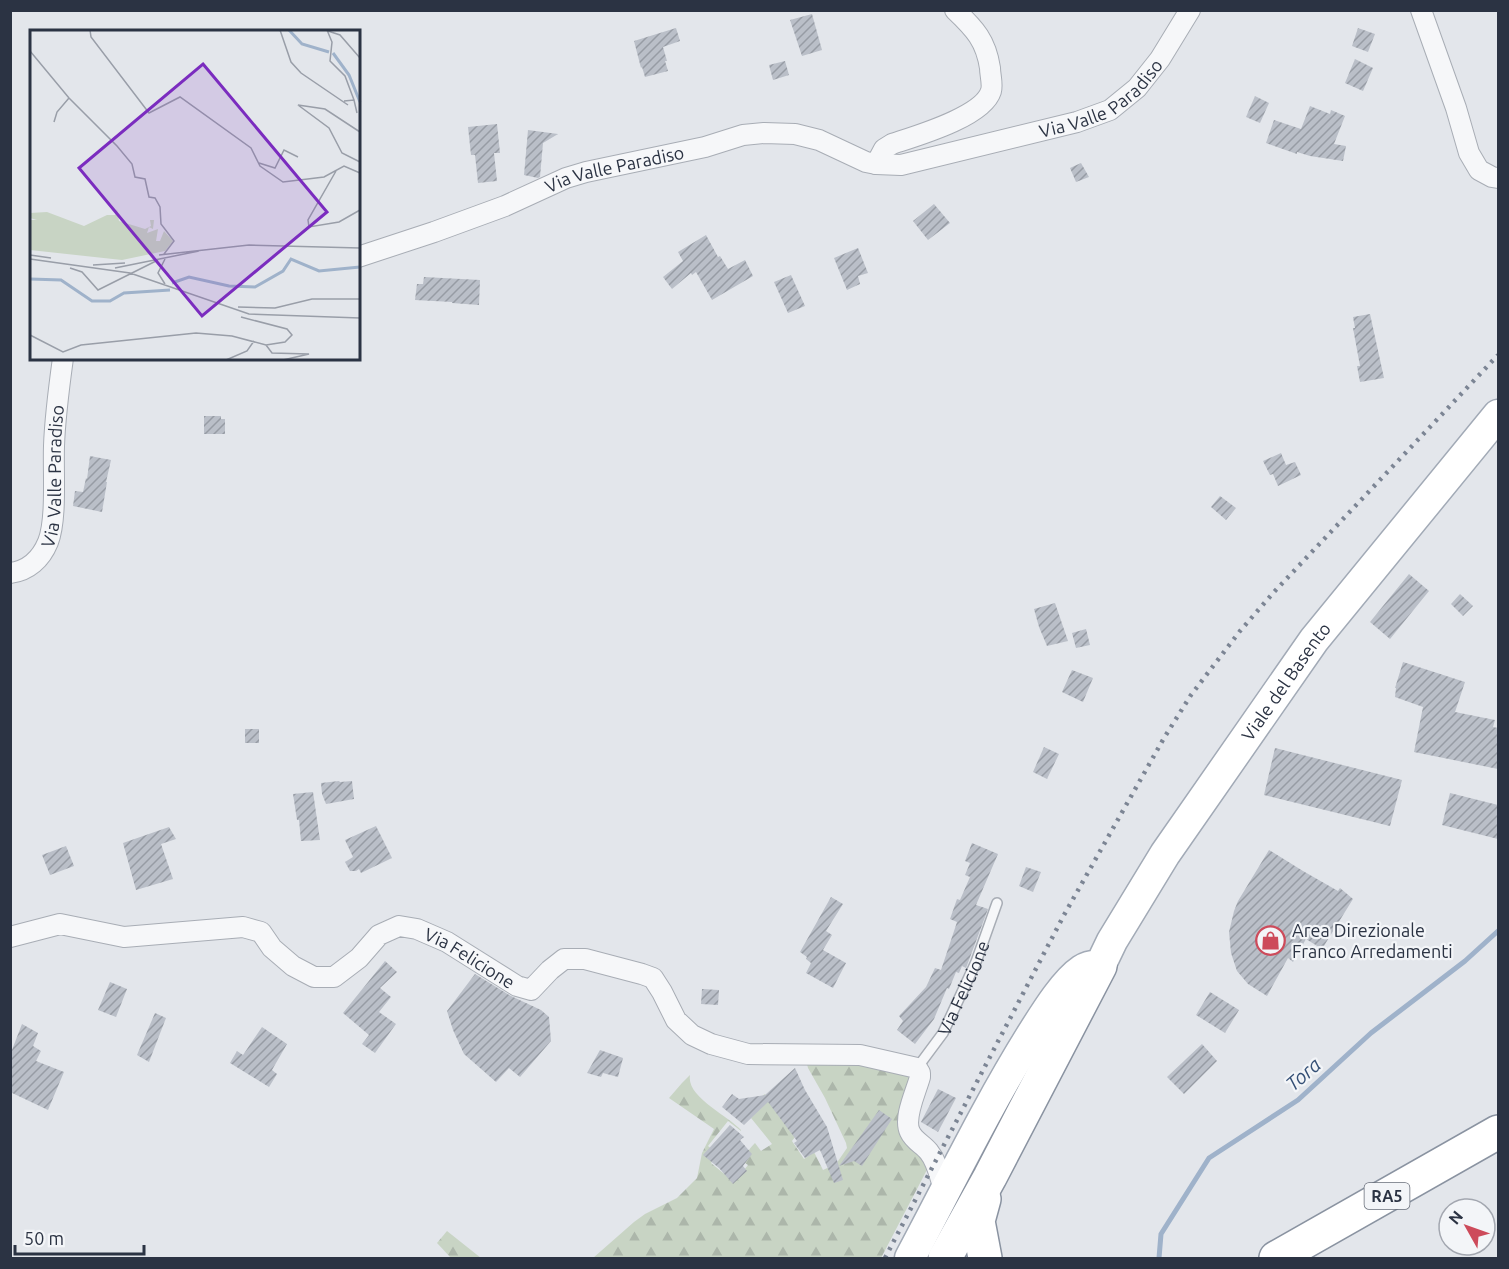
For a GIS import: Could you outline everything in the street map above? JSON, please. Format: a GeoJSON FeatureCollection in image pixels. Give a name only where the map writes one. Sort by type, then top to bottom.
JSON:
{"type":"FeatureCollection","features":[{"type":"Feature","properties":{"kind":"highway"},"geometry":{"type":"LineString","coordinates":[[946,1258],[1100,966]]}},
{"type":"Feature","properties":{"kind":"highway","name":"RA5"},"geometry":{"type":"LineString","coordinates":[[1276,1258],[1498,1132]]}},
{"type":"Feature","properties":{"kind":"highway","name":"RA5"},"geometry":{"type":"LineString","coordinates":[[1318,1258],[1498,1156]]}},
{"type":"Feature","properties":{"kind":"highway"},"geometry":{"type":"LineString","coordinates":[[985,1258],[978,1221],[990,1178]]}},
{"type":"Feature","properties":{"kind":"main road","name":"Viale del Basento"},"geometry":{"type":"LineString","coordinates":[[1100,966],[1112,941],[1165,854],[1314,640],[1498,415]]}},
{"type":"Feature","properties":{"kind":"main road"},"geometry":{"type":"LineString","coordinates":[[910,1258],[942,1182],[1040,1022],[1079,973],[1090,966],[1100,966]]}},
{"type":"Feature","properties":{"kind":"street"},"geometry":{"type":"LineString","coordinates":[[876,164],[884,149],[892,144],[958,120],[978,109],[988,97],[992,89],[984,44],[977,32],[955,10]]}},
{"type":"Feature","properties":{"kind":"street","name":"Via Valle Paradiso"},"geometry":{"type":"LineString","coordinates":[[360,256],[495,210],[566,178],[705,147],[743,135],[795,134],[819,140],[866,162],[901,165],[1077,122],[1110,110],[1137,88],[1160,59],[1190,10]]}},
{"type":"Feature","properties":{"kind":"street"},"geometry":{"type":"LineString","coordinates":[[1421,10],[1456,108],[1469,153],[1479,170],[1498,178]]}},
{"type":"Feature","properties":{"kind":"street","name":"Via Valle Paradiso"},"geometry":{"type":"LineString","coordinates":[[10,573],[22,571],[38,559],[51,533],[54,443],[63,360]]}},
{"type":"Feature","properties":{"kind":"street","name":"Via Felicione"},"geometry":{"type":"LineString","coordinates":[[10,937],[60,924],[124,937],[243,927],[261,932],[272,948],[286,960],[314,977],[334,977],[359,958],[379,935],[399,926],[417,929],[447,942],[517,986],[531,990],[564,959],[585,959],[654,978],[676,1020],[692,1035],[711,1044],[748,1054],[860,1054],[917,1068]]}},
{"type":"Feature","properties":{"kind":"street"},"geometry":{"type":"LineString","coordinates":[[917,1068],[920,1077],[908,1113],[909,1131],[930,1152],[942,1182]]}},
{"type":"Feature","properties":{"kind":"lane","name":"Via Felicione"},"geometry":{"type":"LineString","coordinates":[[917,1068],[943,1032],[976,962],[997,903]]}},
{"type":"Feature","properties":{"kind":"green space"},"geometry":{"type":"Polygon","coordinates":[[[809,1060],[915,1068],[903,1116],[930,1164],[881,1258],[593,1258],[645,1214],[677,1198],[697,1178],[702,1153],[714,1129],[669,1098],[690,1075],[691,1083],[701,1098],[741,1130],[728,1121],[708,1146],[718,1154],[711,1163],[734,1182],[748,1165],[745,1163],[747,1155],[755,1143],[761,1151],[772,1144],[751,1118],[762,1106],[759,1098],[765,1094],[795,1137],[792,1141],[804,1159],[814,1152],[823,1170],[836,1164],[847,1148],[846,1143],[808,1068],[809,1060]]]}},
{"type":"Feature","properties":{"kind":"green space"},"geometry":{"type":"Polygon","coordinates":[[[447,1231],[481,1258],[451,1258],[437,1243],[447,1231]]]}},
{"type":"Feature","properties":{"kind":"building"},"geometry":{"type":"Polygon","coordinates":[[[812,14],[822,50],[802,56],[790,20],[812,14]]]}},
{"type":"Feature","properties":{"kind":"building"},"geometry":{"type":"Polygon","coordinates":[[[676,28],[680,41],[663,47],[668,71],[645,77],[634,41],[676,28]]]}},
{"type":"Feature","properties":{"kind":"building"},"geometry":{"type":"Polygon","coordinates":[[[1358,28],[1375,34],[1368,52],[1352,46],[1358,28]]]}},
{"type":"Feature","properties":{"kind":"building"},"geometry":{"type":"Polygon","coordinates":[[[1355,59],[1373,68],[1363,91],[1345,83],[1355,59]]]}},
{"type":"Feature","properties":{"kind":"building"},"geometry":{"type":"Polygon","coordinates":[[[785,61],[789,75],[773,80],[769,65],[785,61]]]}},
{"type":"Feature","properties":{"kind":"building"},"geometry":{"type":"Polygon","coordinates":[[[1255,96],[1269,103],[1260,123],[1246,117],[1255,96]]]}},
{"type":"Feature","properties":{"kind":"building"},"geometry":{"type":"Polygon","coordinates":[[[1310,106],[1330,114],[1331,110],[1345,116],[1334,144],[1346,146],[1343,161],[1297,152],[1297,154],[1266,143],[1274,120],[1301,129],[1310,106]]]}},
{"type":"Feature","properties":{"kind":"building"},"geometry":{"type":"Polygon","coordinates":[[[497,124],[500,153],[494,153],[497,181],[478,183],[475,155],[471,155],[468,127],[497,124]]]}},
{"type":"Feature","properties":{"kind":"building"},"geometry":{"type":"Polygon","coordinates":[[[528,130],[558,134],[543,143],[540,177],[538,178],[524,175],[528,130]]]}},
{"type":"Feature","properties":{"kind":"building"},"geometry":{"type":"Polygon","coordinates":[[[1081,163],[1089,177],[1076,182],[1070,168],[1081,163]]]}},
{"type":"Feature","properties":{"kind":"building"},"geometry":{"type":"Polygon","coordinates":[[[934,204],[950,223],[928,240],[913,221],[934,204]]]}},
{"type":"Feature","properties":{"kind":"building"},"geometry":{"type":"Polygon","coordinates":[[[706,235],[718,257],[720,256],[728,269],[745,260],[753,276],[712,300],[696,272],[692,275],[691,273],[672,289],[663,277],[683,261],[678,252],[706,235]]]}},
{"type":"Feature","properties":{"kind":"building"},"geometry":{"type":"Polygon","coordinates":[[[858,248],[868,273],[858,276],[860,284],[847,290],[834,258],[858,248]]]}},
{"type":"Feature","properties":{"kind":"building"},"geometry":{"type":"Polygon","coordinates":[[[791,275],[805,306],[788,313],[774,282],[791,275]]]}},
{"type":"Feature","properties":{"kind":"building"},"geometry":{"type":"Polygon","coordinates":[[[424,277],[480,280],[479,305],[415,300],[417,284],[423,284],[424,277]]]}},
{"type":"Feature","properties":{"kind":"building"},"geometry":{"type":"Polygon","coordinates":[[[1370,314],[1384,378],[1360,382],[1353,317],[1370,314]]]}},
{"type":"Feature","properties":{"kind":"building"},"geometry":{"type":"Polygon","coordinates":[[[204,416],[221,416],[221,419],[225,419],[225,434],[204,434],[204,416]]]}},
{"type":"Feature","properties":{"kind":"building"},"geometry":{"type":"Polygon","coordinates":[[[1281,453],[1286,465],[1295,462],[1301,475],[1278,486],[1273,474],[1270,475],[1263,461],[1281,453]]]}},
{"type":"Feature","properties":{"kind":"building"},"geometry":{"type":"Polygon","coordinates":[[[90,456],[111,460],[102,512],[73,506],[75,491],[83,492],[90,456]]]}},
{"type":"Feature","properties":{"kind":"building"},"geometry":{"type":"Polygon","coordinates":[[[1220,496],[1236,508],[1226,520],[1211,507],[1220,496]]]}},
{"type":"Feature","properties":{"kind":"building"},"geometry":{"type":"Polygon","coordinates":[[[1409,574],[1429,591],[1390,639],[1370,622],[1409,574]]]}},
{"type":"Feature","properties":{"kind":"building"},"geometry":{"type":"Polygon","coordinates":[[[1460,594],[1473,606],[1463,616],[1451,604],[1460,594]]]}},
{"type":"Feature","properties":{"kind":"building"},"geometry":{"type":"Polygon","coordinates":[[[1055,603],[1068,641],[1047,646],[1034,609],[1055,603]]]}},
{"type":"Feature","properties":{"kind":"building"},"geometry":{"type":"Polygon","coordinates":[[[1086,629],[1090,645],[1076,648],[1072,633],[1086,629]]]}},
{"type":"Feature","properties":{"kind":"building"},"geometry":{"type":"Polygon","coordinates":[[[1403,662],[1465,682],[1455,712],[1495,720],[1493,727],[1498,728],[1498,769],[1414,752],[1423,707],[1395,697],[1395,688],[1403,662]]]}},
{"type":"Feature","properties":{"kind":"building"},"geometry":{"type":"Polygon","coordinates":[[[1072,670],[1093,678],[1083,702],[1062,692],[1072,670]]]}},
{"type":"Feature","properties":{"kind":"building"},"geometry":{"type":"Polygon","coordinates":[[[245,729],[259,729],[259,743],[245,743],[245,729]]]}},
{"type":"Feature","properties":{"kind":"building"},"geometry":{"type":"Polygon","coordinates":[[[1044,747],[1059,754],[1047,779],[1033,772],[1044,747]]]}},
{"type":"Feature","properties":{"kind":"building"},"geometry":{"type":"Polygon","coordinates":[[[1275,748],[1402,780],[1390,826],[1264,795],[1275,748]]]}},
{"type":"Feature","properties":{"kind":"building"},"geometry":{"type":"Polygon","coordinates":[[[352,781],[354,799],[326,804],[321,783],[352,781]]]}},
{"type":"Feature","properties":{"kind":"building"},"geometry":{"type":"Polygon","coordinates":[[[313,792],[320,840],[301,841],[293,794],[313,792]]]}},
{"type":"Feature","properties":{"kind":"building"},"geometry":{"type":"Polygon","coordinates":[[[1450,793],[1498,805],[1498,839],[1442,825],[1450,793]]]}},
{"type":"Feature","properties":{"kind":"building"},"geometry":{"type":"Polygon","coordinates":[[[376,826],[392,858],[361,873],[359,869],[350,871],[345,862],[353,857],[345,840],[376,826]]]}},
{"type":"Feature","properties":{"kind":"building"},"geometry":{"type":"Polygon","coordinates":[[[169,827],[176,839],[161,844],[173,879],[136,890],[123,843],[169,827]]]}},
{"type":"Feature","properties":{"kind":"building"},"geometry":{"type":"Polygon","coordinates":[[[972,843],[998,854],[976,905],[988,909],[966,968],[962,966],[959,973],[956,972],[934,1019],[915,1044],[897,1030],[903,1021],[899,1016],[926,987],[935,968],[941,970],[957,922],[950,919],[957,899],[960,900],[970,877],[965,875],[970,863],[965,861],[972,843]]]}},
{"type":"Feature","properties":{"kind":"building"},"geometry":{"type":"Polygon","coordinates":[[[66,846],[74,866],[50,875],[42,855],[66,846]]]}},
{"type":"Feature","properties":{"kind":"building"},"geometry":{"type":"Polygon","coordinates":[[[1269,850],[1338,891],[1340,888],[1353,899],[1322,949],[1306,939],[1293,962],[1288,958],[1267,996],[1248,984],[1237,971],[1231,953],[1229,932],[1238,901],[1269,850]]]}},
{"type":"Feature","properties":{"kind":"building"},"geometry":{"type":"Polygon","coordinates":[[[1026,867],[1041,872],[1033,892],[1019,886],[1026,867]]]}},
{"type":"Feature","properties":{"kind":"building"},"geometry":{"type":"Polygon","coordinates":[[[831,897],[843,904],[826,931],[832,935],[823,950],[846,963],[833,988],[806,973],[811,963],[800,952],[831,897]]]}},
{"type":"Feature","properties":{"kind":"building"},"geometry":{"type":"Polygon","coordinates":[[[385,961],[397,972],[380,988],[391,997],[379,1012],[396,1024],[375,1053],[362,1044],[369,1035],[343,1013],[385,961]]]}},
{"type":"Feature","properties":{"kind":"building"},"geometry":{"type":"Polygon","coordinates":[[[475,974],[511,996],[541,1010],[549,1017],[551,1041],[520,1077],[509,1068],[496,1082],[464,1054],[453,1030],[447,1011],[475,974]]]}},
{"type":"Feature","properties":{"kind":"building"},"geometry":{"type":"Polygon","coordinates":[[[110,982],[127,989],[116,1017],[98,1010],[110,982]]]}},
{"type":"Feature","properties":{"kind":"building"},"geometry":{"type":"Polygon","coordinates":[[[702,989],[719,990],[718,1005],[701,1004],[702,989]]]}},
{"type":"Feature","properties":{"kind":"building"},"geometry":{"type":"Polygon","coordinates":[[[1210,992],[1239,1010],[1225,1033],[1196,1015],[1210,992]]]}},
{"type":"Feature","properties":{"kind":"building"},"geometry":{"type":"Polygon","coordinates":[[[155,1013],[166,1018],[149,1062],[137,1055],[155,1013]]]}},
{"type":"Feature","properties":{"kind":"building"},"geometry":{"type":"Polygon","coordinates":[[[22,1024],[38,1033],[33,1046],[41,1051],[36,1061],[64,1072],[48,1110],[10,1092],[10,1055],[22,1024]]]}},
{"type":"Feature","properties":{"kind":"building"},"geometry":{"type":"Polygon","coordinates":[[[262,1027],[287,1044],[272,1070],[277,1074],[269,1087],[230,1063],[237,1051],[243,1055],[262,1027]]]}},
{"type":"Feature","properties":{"kind":"building"},"geometry":{"type":"Polygon","coordinates":[[[1202,1044],[1217,1061],[1184,1094],[1167,1077],[1202,1044]]]}},
{"type":"Feature","properties":{"kind":"building"},"geometry":{"type":"Polygon","coordinates":[[[600,1050],[623,1058],[618,1077],[603,1073],[601,1077],[587,1073],[600,1050]]]}},
{"type":"Feature","properties":{"kind":"building"},"geometry":{"type":"Polygon","coordinates":[[[795,1068],[827,1127],[843,1180],[834,1183],[820,1150],[805,1158],[794,1143],[797,1141],[768,1102],[744,1125],[722,1107],[732,1094],[739,1099],[765,1095],[795,1068]]]}},
{"type":"Feature","properties":{"kind":"building"},"geometry":{"type":"Polygon","coordinates":[[[938,1089],[956,1098],[938,1132],[921,1122],[938,1089]]]}},
{"type":"Feature","properties":{"kind":"building"},"geometry":{"type":"Polygon","coordinates":[[[879,1110],[892,1119],[862,1166],[854,1161],[839,1166],[879,1110]]]}},
{"type":"Feature","properties":{"kind":"building"},"geometry":{"type":"Polygon","coordinates":[[[730,1125],[744,1137],[740,1140],[752,1154],[743,1166],[747,1171],[733,1184],[703,1155],[730,1125]]]}},
{"type":"Feature","properties":{"kind":"waterway","name":"Tora"},"geometry":{"type":"LineString","coordinates":[[1159,1258],[1161,1234],[1209,1158],[1298,1100],[1371,1033],[1465,961],[1498,931]]}},
{"type":"Feature","properties":{"kind":"railway"},"geometry":{"type":"LineString","coordinates":[[885,1258],[1064,915],[1164,738],[1191,695],[1240,631],[1274,592],[1498,355]]}},
{"type":"Feature","properties":{"kind":"place","name":"Area Direzionale Franco Arredamenti"},"geometry":{"type":"Point","coordinates":[1271,940]}}]}
